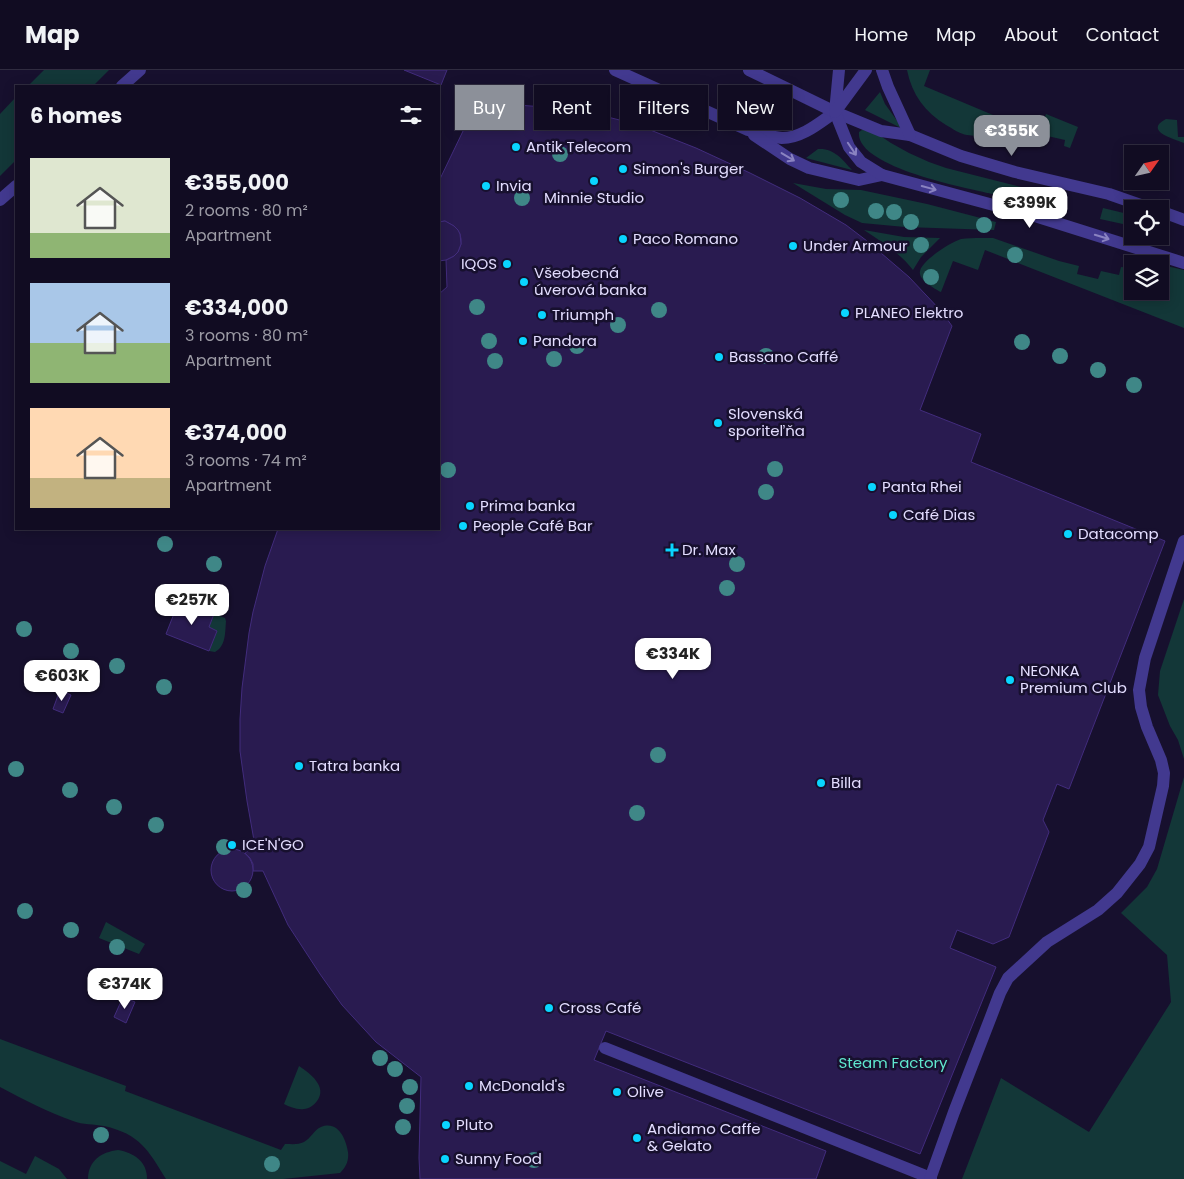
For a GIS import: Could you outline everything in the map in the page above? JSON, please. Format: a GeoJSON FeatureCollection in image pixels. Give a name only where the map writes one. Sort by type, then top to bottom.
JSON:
{"type":"FeatureCollection","features":[{"type":"Feature","properties":{"kind":"street"},"geometry":{"type":"LineString","coordinates":[[123,85],[140,70]]}},
{"type":"Feature","properties":{"kind":"street"},"geometry":{"type":"LineString","coordinates":[[615,70],[718,116]]}},
{"type":"Feature","properties":{"kind":"street"},"geometry":{"type":"LineString","coordinates":[[749,70],[835,112],[881,131],[910,135],[961,156],[1014,172],[1109,194],[1126,200]]}},
{"type":"Feature","properties":{"kind":"street"},"geometry":{"type":"LineString","coordinates":[[839,70],[835,112],[849,147],[861,162],[882,175],[1038,217],[1184,263]]}},
{"type":"Feature","properties":{"kind":"street"},"geometry":{"type":"LineString","coordinates":[[748,130],[781,138],[805,132],[835,112],[866,70]]}},
{"type":"Feature","properties":{"kind":"street"},"geometry":{"type":"LineString","coordinates":[[882,70],[910,135]]}},
{"type":"Feature","properties":{"kind":"street"},"geometry":{"type":"LineString","coordinates":[[748,130],[790,159],[809,168],[859,180],[882,175]]}},
{"type":"Feature","properties":{"kind":"street"},"geometry":{"type":"LineString","coordinates":[[0,200],[15,187]]}},
{"type":"Feature","properties":{"kind":"street"},"geometry":{"type":"LineString","coordinates":[[1169,214],[1184,220]]}},
{"type":"Feature","properties":{"kind":"street"},"geometry":{"type":"LineString","coordinates":[[605,1048],[930,1179],[1000,993],[1008,978],[1047,942],[1098,910],[1117,893],[1140,864],[1149,847],[1163,786],[1164,773],[1161,760],[1140,707],[1139,690],[1145,658],[1184,540]]}},
{"type":"Feature","properties":{"kind":"green space"},"geometry":{"type":"Polygon","coordinates":[[[44,70],[109,70],[94,85],[29,85],[44,70]]]}},
{"type":"Feature","properties":{"kind":"green space"},"geometry":{"type":"Polygon","coordinates":[[[907,70],[930,70],[924,86],[1038,134],[1046,114],[1078,127],[1070,148],[1064,146],[1065,140],[1043,135],[1041,142],[1015,136],[974,136],[959,132],[938,120],[926,108],[912,87],[907,70]]]}},
{"type":"Feature","properties":{"kind":"green space"},"geometry":{"type":"Polygon","coordinates":[[[880,92],[885,104],[903,129],[865,110],[880,92]]]}},
{"type":"Feature","properties":{"kind":"green space"},"geometry":{"type":"Polygon","coordinates":[[[15,98],[15,161],[0,176],[0,114],[15,98]]]}},
{"type":"Feature","properties":{"kind":"green space"},"geometry":{"type":"Polygon","coordinates":[[[1166,119],[1177,120],[1178,137],[1184,137],[1184,143],[1168,137],[1159,131],[1160,123],[1166,119]]]}},
{"type":"Feature","properties":{"kind":"green space"},"geometry":{"type":"Polygon","coordinates":[[[862,130],[873,131],[909,153],[946,168],[1056,196],[1053,208],[960,187],[914,174],[874,156],[862,144],[859,132],[862,130]]]}},
{"type":"Feature","properties":{"kind":"green space"},"geometry":{"type":"Polygon","coordinates":[[[818,149],[833,152],[852,170],[806,158],[818,149]]]}},
{"type":"Feature","properties":{"kind":"green space"},"geometry":{"type":"Polygon","coordinates":[[[793,183],[826,189],[861,190],[927,204],[996,222],[994,230],[905,227],[862,223],[845,215],[793,183]]]}},
{"type":"Feature","properties":{"kind":"green space"},"geometry":{"type":"Polygon","coordinates":[[[1103,208],[1124,213],[1124,224],[1100,219],[1103,208]]]}},
{"type":"Feature","properties":{"kind":"green space"},"geometry":{"type":"Polygon","coordinates":[[[864,230],[904,237],[940,238],[921,257],[913,270],[897,253],[864,230]]]}},
{"type":"Feature","properties":{"kind":"green space"},"geometry":{"type":"Polygon","coordinates":[[[968,238],[993,238],[1079,266],[1077,274],[1098,279],[1101,271],[1119,275],[1121,267],[1124,267],[1124,300],[1169,300],[1169,267],[1184,270],[1184,328],[985,250],[978,270],[953,261],[941,292],[921,277],[920,269],[929,259],[950,244],[968,238]]]}},
{"type":"Feature","properties":{"kind":"green space"},"geometry":{"type":"Polygon","coordinates":[[[1184,599],[1184,759],[1178,740],[1170,726],[1158,695],[1160,671],[1184,599]]]}},
{"type":"Feature","properties":{"kind":"green space"},"geometry":{"type":"Polygon","coordinates":[[[214,614],[225,618],[226,621],[223,643],[215,652],[209,651],[217,631],[209,627],[214,614]]]}},
{"type":"Feature","properties":{"kind":"green space"},"geometry":{"type":"Polygon","coordinates":[[[1184,777],[1184,1179],[962,1179],[1001,1078],[1089,1132],[1171,1002],[1167,955],[1121,913],[1147,887],[1157,869],[1184,777]]]}},
{"type":"Feature","properties":{"kind":"green space"},"geometry":{"type":"Polygon","coordinates":[[[106,922],[145,944],[139,954],[99,938],[106,922]]]}},
{"type":"Feature","properties":{"kind":"green space"},"geometry":{"type":"Polygon","coordinates":[[[0,1039],[126,1086],[125,1091],[281,1150],[285,1144],[304,1142],[321,1127],[332,1126],[340,1132],[345,1142],[348,1152],[347,1164],[340,1173],[283,1179],[166,1179],[142,1145],[126,1134],[116,1129],[81,1123],[54,1114],[0,1087],[0,1039]]]}},
{"type":"Feature","properties":{"kind":"green space"},"geometry":{"type":"Polygon","coordinates":[[[299,1066],[312,1076],[320,1091],[317,1101],[306,1109],[296,1109],[284,1104],[299,1066]]]}},
{"type":"Feature","properties":{"kind":"green space"},"geometry":{"type":"Polygon","coordinates":[[[118,1150],[129,1153],[142,1163],[145,1167],[147,1179],[88,1179],[90,1167],[97,1158],[118,1150]]]}},
{"type":"Feature","properties":{"kind":"green space"},"geometry":{"type":"Polygon","coordinates":[[[35,1156],[59,1169],[67,1179],[0,1179],[0,1161],[26,1174],[35,1156]]]}},
{"type":"Feature","properties":{"kind":"building"},"geometry":{"type":"Polygon","coordinates":[[[404,70],[447,70],[441,85],[404,70]]]}},
{"type":"Feature","properties":{"kind":"building"},"geometry":{"type":"Polygon","coordinates":[[[524,106],[534,106],[534,130],[610,130],[610,118],[620,120],[620,130],[650,130],[696,148],[800,198],[846,225],[909,277],[942,312],[952,326],[920,410],[981,434],[971,462],[1165,541],[1069,789],[1057,784],[1043,820],[1049,832],[1009,937],[993,944],[957,930],[950,948],[996,967],[920,1154],[606,1031],[594,1060],[826,1151],[816,1179],[420,1179],[421,1077],[376,1042],[342,1005],[288,925],[263,871],[253,871],[253,864],[245,853],[255,846],[240,751],[242,688],[253,612],[265,566],[278,530],[440,530],[440,293],[447,287],[446,260],[458,252],[461,239],[454,226],[445,221],[440,222],[440,179],[464,130],[524,130],[524,106]]]}},
{"type":"Feature","properties":{"kind":"building"},"geometry":{"type":"Polygon","coordinates":[[[445,221],[458,230],[461,244],[454,256],[440,261],[440,222],[445,221]]]}},
{"type":"Feature","properties":{"kind":"building"},"geometry":{"type":"Polygon","coordinates":[[[179,601],[214,614],[209,627],[217,631],[209,651],[166,634],[179,601]]]}},
{"type":"Feature","properties":{"kind":"building"},"geometry":{"type":"Polygon","coordinates":[[[60,690],[71,695],[63,713],[53,709],[60,690]]]}},
{"type":"Feature","properties":{"kind":"building"},"geometry":{"type":"Polygon","coordinates":[[[228,849],[236,849],[247,855],[253,870],[247,885],[236,891],[228,891],[217,885],[211,874],[211,866],[217,855],[228,849]]]}},
{"type":"Feature","properties":{"kind":"building"},"geometry":{"type":"Polygon","coordinates":[[[123,997],[135,1002],[126,1023],[114,1017],[123,997]]]}},
{"type":"Feature","properties":{"kind":"place","name":"Antik Telecom"},"geometry":{"type":"Point","coordinates":[516,147]}},
{"type":"Feature","properties":{"kind":"place","name":"Simon's Burger"},"geometry":{"type":"Point","coordinates":[623,169]}},
{"type":"Feature","properties":{"kind":"place","name":"Minnie Studio"},"geometry":{"type":"Point","coordinates":[594,181]}},
{"type":"Feature","properties":{"kind":"place","name":"Invia"},"geometry":{"type":"Point","coordinates":[486,186]}},
{"type":"Feature","properties":{"kind":"place","name":"Paco Romano"},"geometry":{"type":"Point","coordinates":[623,239]}},
{"type":"Feature","properties":{"kind":"place","name":"Under Armour"},"geometry":{"type":"Point","coordinates":[793,246]}},
{"type":"Feature","properties":{"kind":"place","name":"IQOS"},"geometry":{"type":"Point","coordinates":[507,264]}},
{"type":"Feature","properties":{"kind":"place","name":"Všeobecná úverová banka"},"geometry":{"type":"Point","coordinates":[524,282]}},
{"type":"Feature","properties":{"kind":"place","name":"PLANEO Elektro"},"geometry":{"type":"Point","coordinates":[845,313]}},
{"type":"Feature","properties":{"kind":"place","name":"Triumph"},"geometry":{"type":"Point","coordinates":[542,315]}},
{"type":"Feature","properties":{"kind":"place","name":"Pandora"},"geometry":{"type":"Point","coordinates":[523,341]}},
{"type":"Feature","properties":{"kind":"place","name":"Bassano Caffé"},"geometry":{"type":"Point","coordinates":[719,357]}},
{"type":"Feature","properties":{"kind":"place","name":"Slovenská sporiteľňa"},"geometry":{"type":"Point","coordinates":[718,423]}},
{"type":"Feature","properties":{"kind":"place","name":"Panta Rhei"},"geometry":{"type":"Point","coordinates":[872,487]}},
{"type":"Feature","properties":{"kind":"place","name":"Prima banka"},"geometry":{"type":"Point","coordinates":[470,506]}},
{"type":"Feature","properties":{"kind":"place","name":"Café Dias"},"geometry":{"type":"Point","coordinates":[893,515]}},
{"type":"Feature","properties":{"kind":"place","name":"People Café Bar"},"geometry":{"type":"Point","coordinates":[463,526]}},
{"type":"Feature","properties":{"kind":"place","name":"Datacomp"},"geometry":{"type":"Point","coordinates":[1068,534]}},
{"type":"Feature","properties":{"kind":"place","name":"Dr. Max"},"geometry":{"type":"Point","coordinates":[672,550]}},
{"type":"Feature","properties":{"kind":"place","name":"NEONKA Premium Club"},"geometry":{"type":"Point","coordinates":[1010,680]}},
{"type":"Feature","properties":{"kind":"place","name":"Tatra banka"},"geometry":{"type":"Point","coordinates":[299,766]}},
{"type":"Feature","properties":{"kind":"place","name":"Billa"},"geometry":{"type":"Point","coordinates":[821,783]}},
{"type":"Feature","properties":{"kind":"place","name":"ICE'N'GO"},"geometry":{"type":"Point","coordinates":[232,845]}},
{"type":"Feature","properties":{"kind":"place","name":"Cross Café"},"geometry":{"type":"Point","coordinates":[549,1008]}},
{"type":"Feature","properties":{"kind":"place","name":"McDonald's"},"geometry":{"type":"Point","coordinates":[469,1086]}},
{"type":"Feature","properties":{"kind":"place","name":"Olive"},"geometry":{"type":"Point","coordinates":[617,1092]}},
{"type":"Feature","properties":{"kind":"place","name":"Pluto"},"geometry":{"type":"Point","coordinates":[446,1125]}},
{"type":"Feature","properties":{"kind":"place","name":"Andiamo Caffe & Gelato"},"geometry":{"type":"Point","coordinates":[637,1138]}},
{"type":"Feature","properties":{"kind":"place","name":"Sunny Food"},"geometry":{"type":"Point","coordinates":[445,1159]}},
{"type":"Feature","properties":{"kind":"park label","name":"Steam Factory"},"geometry":{"type":"Point","coordinates":[893,1063]}}]}
